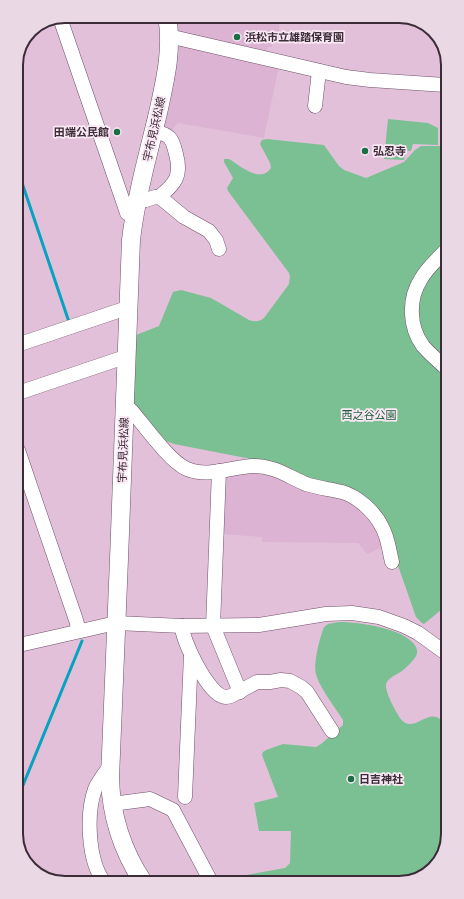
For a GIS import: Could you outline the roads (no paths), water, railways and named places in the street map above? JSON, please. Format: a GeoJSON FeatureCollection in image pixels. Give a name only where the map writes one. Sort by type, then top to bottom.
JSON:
{"type":"FeatureCollection","features":[{"type":"Feature","properties":{"kind":"main road","name":"宇布見浜松線"},"geometry":{"type":"LineString","coordinates":[[139,876],[122,843],[118,830],[112,804],[110,766],[131,240],[136,206],[167,70],[169,38],[168,23]]}},
{"type":"Feature","properties":{"kind":"street"},"geometry":{"type":"LineString","coordinates":[[62,23],[127,213],[146,200],[158,197],[172,185],[178,174],[179,169],[172,140],[165,134],[154,131]]}},
{"type":"Feature","properties":{"kind":"street"},"geometry":{"type":"LineString","coordinates":[[169,38],[177,38],[319,71],[370,80],[441,85]]}},
{"type":"Feature","properties":{"kind":"street"},"geometry":{"type":"LineString","coordinates":[[315,106],[319,71]]}},
{"type":"Feature","properties":{"kind":"street"},"geometry":{"type":"LineString","coordinates":[[158,197],[164,200],[184,217],[209,231],[216,240],[219,250]]}},
{"type":"Feature","properties":{"kind":"street"},"geometry":{"type":"LineString","coordinates":[[441,255],[420,279],[411,308],[414,328],[418,337],[430,353],[441,363]]}},
{"type":"Feature","properties":{"kind":"street"},"geometry":{"type":"LineString","coordinates":[[23,343],[121,310],[128,310]]}},
{"type":"Feature","properties":{"kind":"street"},"geometry":{"type":"LineString","coordinates":[[23,391],[119,359],[126,360]]}},
{"type":"Feature","properties":{"kind":"street"},"geometry":{"type":"LineString","coordinates":[[125,410],[131,410],[172,458],[181,466],[196,472],[263,466],[285,473],[309,485],[350,495],[365,506],[383,527],[392,562]]}},
{"type":"Feature","properties":{"kind":"street"},"geometry":{"type":"LineString","coordinates":[[23,465],[79,631]]}},
{"type":"Feature","properties":{"kind":"street"},"geometry":{"type":"LineString","coordinates":[[219,471],[213,626],[240,692]]}},
{"type":"Feature","properties":{"kind":"street"},"geometry":{"type":"LineString","coordinates":[[23,644],[116,622],[182,626],[272,624],[339,613],[366,614],[392,621],[418,633],[441,650]]}},
{"type":"Feature","properties":{"kind":"street"},"geometry":{"type":"LineString","coordinates":[[182,626],[182,633],[201,673],[216,693],[226,697],[261,682],[281,680],[290,681],[307,692],[332,731]]}},
{"type":"Feature","properties":{"kind":"street"},"geometry":{"type":"LineString","coordinates":[[184,797],[191,651]]}},
{"type":"Feature","properties":{"kind":"street"},"geometry":{"type":"LineString","coordinates":[[100,876],[92,854],[90,815],[91,806],[99,781],[110,766]]}},
{"type":"Feature","properties":{"kind":"street"},"geometry":{"type":"LineString","coordinates":[[112,804],[150,799],[172,810],[208,876]]}},
{"type":"Feature","properties":{"kind":"waterway"},"geometry":{"type":"LineString","coordinates":[[23,186],[69,322]]}},
{"type":"Feature","properties":{"kind":"waterway"},"geometry":{"type":"LineString","coordinates":[[23,785],[82,641]]}},
{"type":"Feature","properties":{"kind":"place","name":"浜松市立雄踏保育園"},"geometry":{"type":"Point","coordinates":[237,37]}},
{"type":"Feature","properties":{"kind":"place","name":"田端公民館"},"geometry":{"type":"Point","coordinates":[117,132]}},
{"type":"Feature","properties":{"kind":"place","name":"弘忍寺"},"geometry":{"type":"Point","coordinates":[365,151]}},
{"type":"Feature","properties":{"kind":"place","name":"日吉神社"},"geometry":{"type":"Point","coordinates":[351,779]}},
{"type":"Feature","properties":{"kind":"park label","name":"西之谷公園"},"geometry":{"type":"Point","coordinates":[369,415]}}]}
